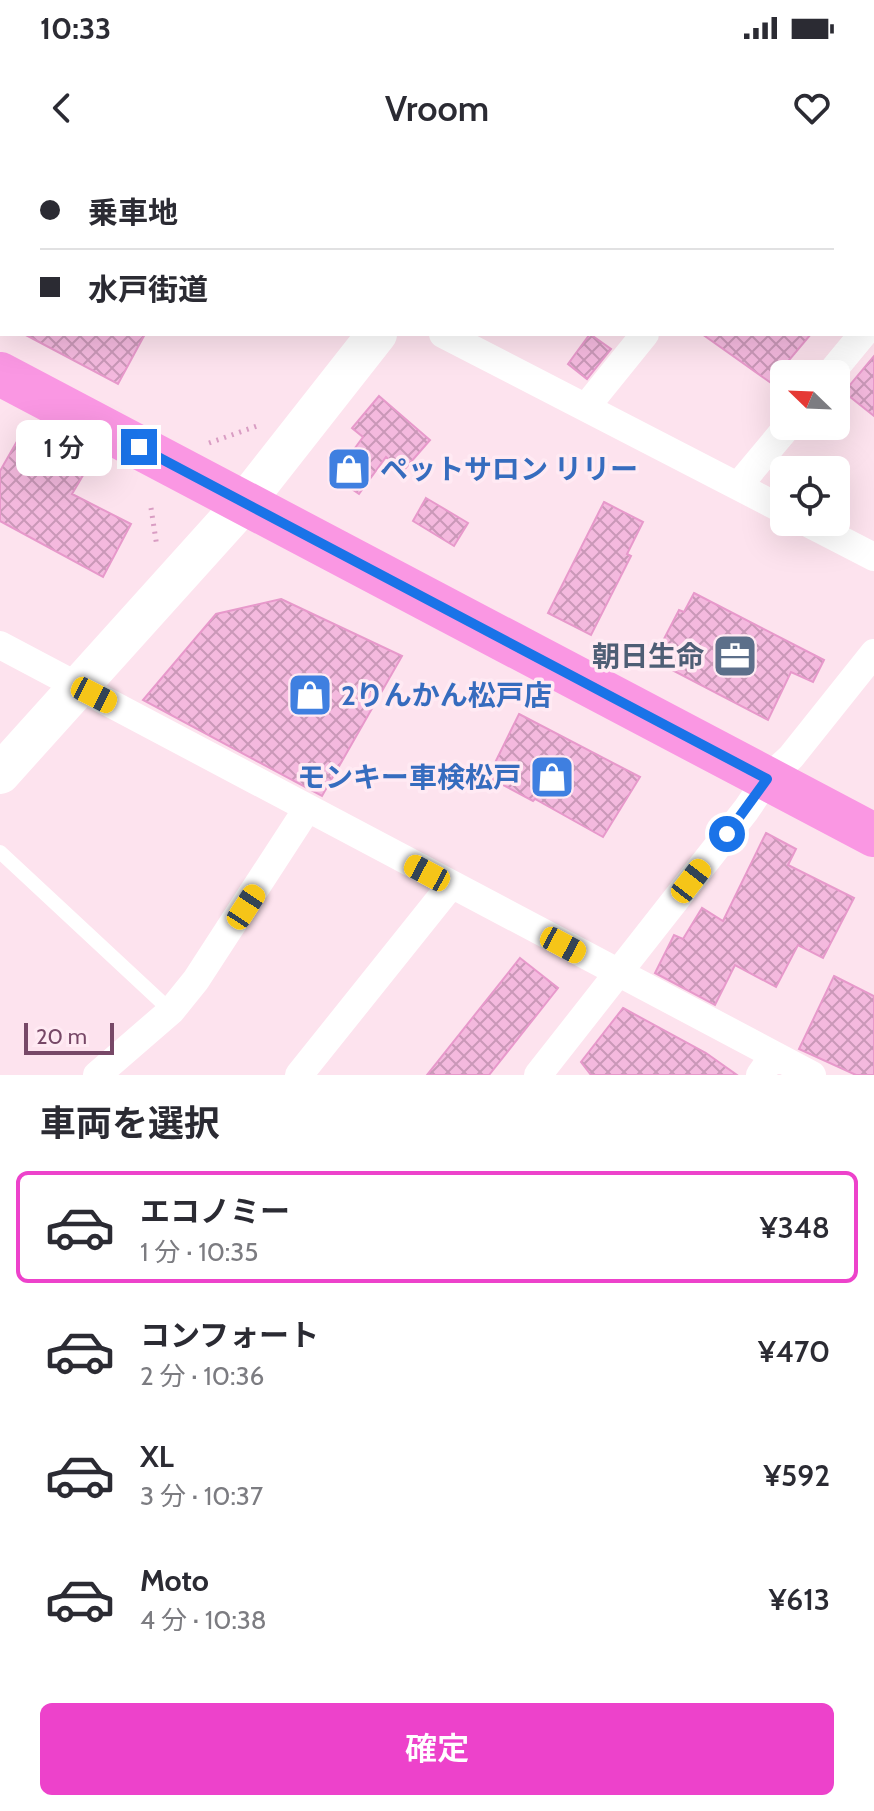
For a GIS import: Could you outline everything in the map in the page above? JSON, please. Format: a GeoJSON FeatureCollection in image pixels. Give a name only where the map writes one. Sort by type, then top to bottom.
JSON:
{"type":"FeatureCollection","features":[{"type":"Feature","properties":{"kind":"highway"},"geometry":{"type":"LineString","coordinates":[[0,374],[874,835]]}},
{"type":"Feature","properties":{"kind":"street"},"geometry":{"type":"LineString","coordinates":[[0,774],[245,502],[375,336]]}},
{"type":"Feature","properties":{"kind":"street"},"geometry":{"type":"LineString","coordinates":[[447,336],[770,503]]}},
{"type":"Feature","properties":{"kind":"street"},"geometry":{"type":"LineString","coordinates":[[586,407],[643,336]]}},
{"type":"Feature","properties":{"kind":"street"},"geometry":{"type":"LineString","coordinates":[[842,360],[861,336]]}},
{"type":"Feature","properties":{"kind":"street"},"geometry":{"type":"LineString","coordinates":[[738,486],[776,440]]}},
{"type":"Feature","properties":{"kind":"street"},"geometry":{"type":"LineString","coordinates":[[833,536],[874,557]]}},
{"type":"Feature","properties":{"kind":"street"},"geometry":{"type":"LineString","coordinates":[[0,645],[618,974],[767,1065],[812,1075]]}},
{"type":"Feature","properties":{"kind":"street"},"geometry":{"type":"LineString","coordinates":[[538,1075],[767,779],[791,757],[874,653]]}},
{"type":"Feature","properties":{"kind":"street"},"geometry":{"type":"LineString","coordinates":[[97,1075],[171,1011],[215,954],[307,809]]}},
{"type":"Feature","properties":{"kind":"street"},"geometry":{"type":"LineString","coordinates":[[299,1075],[451,885]]}},
{"type":"Feature","properties":{"kind":"lane"},"geometry":{"type":"LineString","coordinates":[[0,852],[171,1011]]}},
{"type":"Feature","properties":{"kind":"path"},"geometry":{"type":"LineString","coordinates":[[206,444],[257,426]]}},
{"type":"Feature","properties":{"kind":"path"},"geometry":{"type":"LineString","coordinates":[[151,508],[158,555]]}},
{"type":"Feature","properties":{"kind":"building"},"geometry":{"type":"Polygon","coordinates":[[[28,336],[144,336],[118,384],[28,336]]]}},
{"type":"Feature","properties":{"kind":"building"},"geometry":{"type":"Polygon","coordinates":[[[589,336],[611,349],[587,379],[568,364],[589,336]]]}},
{"type":"Feature","properties":{"kind":"building"},"geometry":{"type":"Polygon","coordinates":[[[705,336],[809,336],[789,360],[770,360],[770,382],[705,336]]]}},
{"type":"Feature","properties":{"kind":"building"},"geometry":{"type":"Polygon","coordinates":[[[874,356],[874,416],[850,397],[850,385],[874,356]]]}},
{"type":"Feature","properties":{"kind":"building"},"geometry":{"type":"Polygon","coordinates":[[[379,396],[430,440],[403,471],[386,457],[359,494],[334,477],[363,437],[352,428],[379,396]]]}},
{"type":"Feature","properties":{"kind":"building"},"geometry":{"type":"Polygon","coordinates":[[[20,436],[85,472],[72,494],[131,524],[103,577],[0,521],[0,471],[20,436]]]}},
{"type":"Feature","properties":{"kind":"building"},"geometry":{"type":"Polygon","coordinates":[[[426,498],[468,523],[454,546],[413,521],[426,498]]]}},
{"type":"Feature","properties":{"kind":"building"},"geometry":{"type":"Polygon","coordinates":[[[604,502],[643,522],[627,554],[631,556],[591,635],[548,613],[604,502]]]}},
{"type":"Feature","properties":{"kind":"building"},"geometry":{"type":"Polygon","coordinates":[[[694,593],[824,660],[813,682],[791,672],[768,720],[653,660],[679,610],[684,612],[694,593]]]}},
{"type":"Feature","properties":{"kind":"building"},"geometry":{"type":"Polygon","coordinates":[[[281,599],[402,656],[322,796],[143,700],[216,614],[281,599]]]}},
{"type":"Feature","properties":{"kind":"building"},"geometry":{"type":"Polygon","coordinates":[[[519,714],[640,777],[603,837],[488,777],[519,714]]]}},
{"type":"Feature","properties":{"kind":"building"},"geometry":{"type":"Polygon","coordinates":[[[766,833],[796,849],[788,865],[854,898],[823,958],[798,945],[776,987],[735,965],[715,1005],[655,973],[674,935],[683,939],[702,908],[723,921],[766,833]]]}},
{"type":"Feature","properties":{"kind":"building"},"geometry":{"type":"Polygon","coordinates":[[[520,958],[558,988],[489,1075],[427,1075],[520,958]]]}},
{"type":"Feature","properties":{"kind":"building"},"geometry":{"type":"Polygon","coordinates":[[[834,976],[874,996],[874,1075],[856,1075],[799,1049],[834,976]]]}},
{"type":"Feature","properties":{"kind":"building"},"geometry":{"type":"Polygon","coordinates":[[[623,1008],[706,1053],[737,1075],[591,1075],[581,1062],[623,1008]]]}},
{"type":"Feature","properties":{"kind":"place","name":"ペットサロン リリー"},"geometry":{"type":"Point","coordinates":[349,469]}},
{"type":"Feature","properties":{"kind":"place","name":"朝日生命"},"geometry":{"type":"Point","coordinates":[735,656]}},
{"type":"Feature","properties":{"kind":"place","name":"2りんかん松戸店"},"geometry":{"type":"Point","coordinates":[310,695]}},
{"type":"Feature","properties":{"kind":"place","name":"モンキー車検松戸"},"geometry":{"type":"Point","coordinates":[552,777]}},
{"type":"Feature","properties":{"kind":"route"},"geometry":{"type":"LineString","coordinates":[[139,447],[767,779],[727,834]]}}]}
